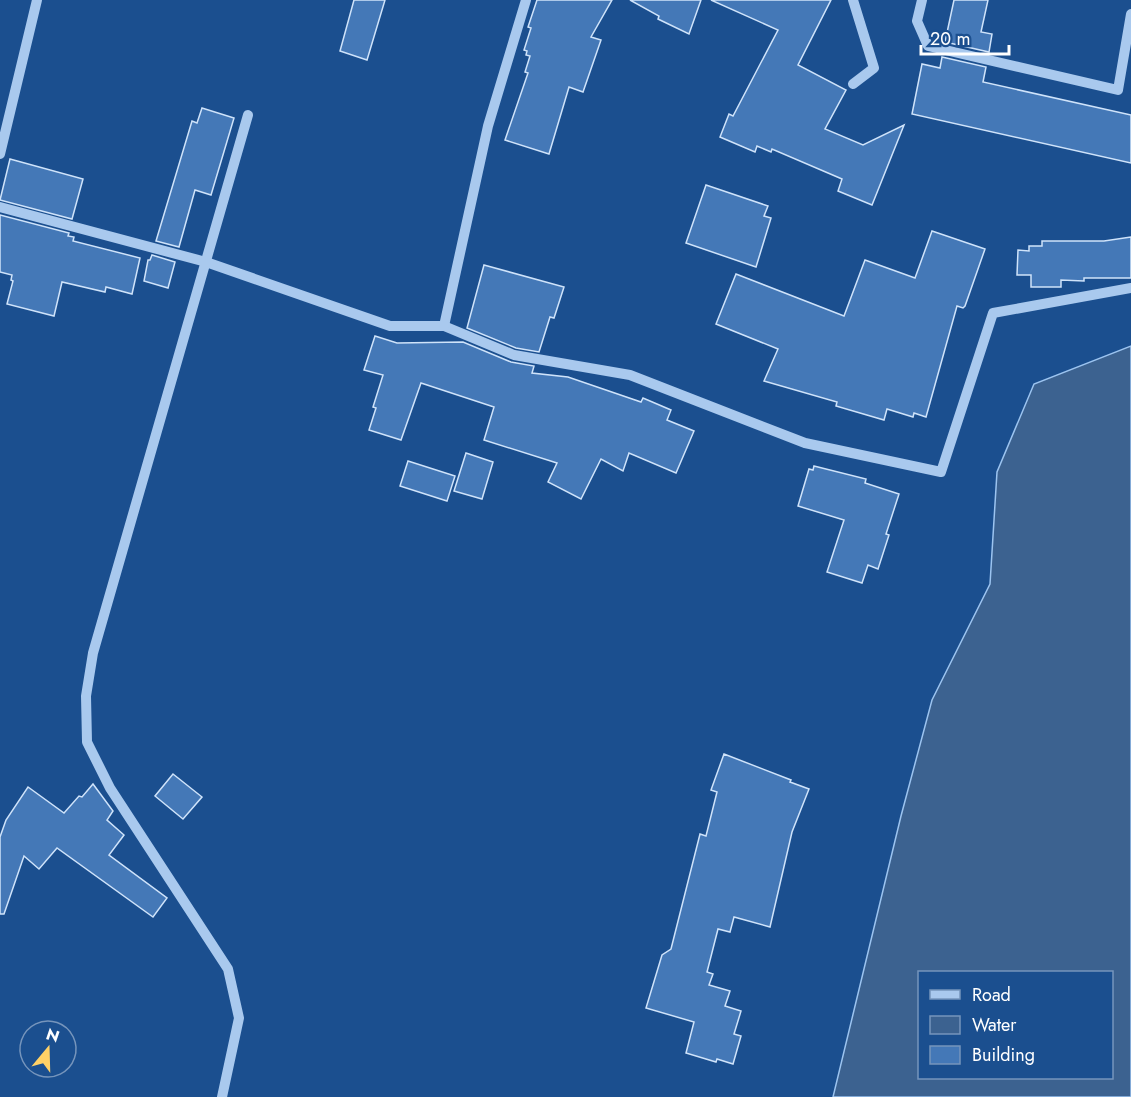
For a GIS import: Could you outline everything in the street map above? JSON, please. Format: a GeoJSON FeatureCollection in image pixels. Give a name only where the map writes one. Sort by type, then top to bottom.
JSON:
{"type":"FeatureCollection","features":[{"type":"Feature","properties":{"kind":"street"},"geometry":{"type":"LineString","coordinates":[[0,154],[37,0]]}},
{"type":"Feature","properties":{"kind":"street"},"geometry":{"type":"LineString","coordinates":[[444,326],[488,126],[526,0]]}},
{"type":"Feature","properties":{"kind":"street"},"geometry":{"type":"LineString","coordinates":[[853,84],[874,68],[854,0]]}},
{"type":"Feature","properties":{"kind":"street"},"geometry":{"type":"LineString","coordinates":[[922,0],[917,21],[928,46],[1118,90],[1131,14]]}},
{"type":"Feature","properties":{"kind":"street"},"geometry":{"type":"LineString","coordinates":[[222,1097],[239,1018],[228,969],[110,788],[87,742],[86,696],[93,653],[248,115]]}},
{"type":"Feature","properties":{"kind":"street"},"geometry":{"type":"LineString","coordinates":[[0,207],[206,262],[390,326],[444,326],[514,355],[630,375],[805,443],[941,472],[993,313],[1131,288]]}},
{"type":"Feature","properties":{"kind":"water"},"geometry":{"type":"Polygon","coordinates":[[[1131,346],[1131,1097],[833,1097],[901,816],[932,700],[990,584],[997,472],[1034,384],[1131,346]]]}},
{"type":"Feature","properties":{"kind":"building"},"geometry":{"type":"Polygon","coordinates":[[[354,0],[385,0],[367,60],[340,51],[354,0]]]}},
{"type":"Feature","properties":{"kind":"building"},"geometry":{"type":"Polygon","coordinates":[[[537,0],[612,0],[591,37],[601,40],[583,92],[569,87],[549,154],[505,140],[528,73],[525,72],[530,56],[526,55],[527,51],[524,50],[531,28],[528,27],[537,0]]]}},
{"type":"Feature","properties":{"kind":"building"},"geometry":{"type":"Polygon","coordinates":[[[630,0],[701,0],[689,34],[658,19],[659,16],[630,0]]]}},
{"type":"Feature","properties":{"kind":"building"},"geometry":{"type":"Polygon","coordinates":[[[711,0],[831,0],[798,65],[846,90],[825,129],[863,145],[904,125],[872,205],[838,191],[842,179],[772,149],[771,152],[757,146],[755,152],[720,137],[729,114],[733,116],[778,30],[711,0]]]}},
{"type":"Feature","properties":{"kind":"building"},"geometry":{"type":"Polygon","coordinates":[[[954,0],[988,0],[981,32],[992,34],[989,52],[945,42],[954,0]]]}},
{"type":"Feature","properties":{"kind":"building"},"geometry":{"type":"Polygon","coordinates":[[[942,57],[986,67],[983,82],[1131,115],[1131,163],[912,114],[922,64],[940,68],[942,57]]]}},
{"type":"Feature","properties":{"kind":"building"},"geometry":{"type":"Polygon","coordinates":[[[202,108],[234,118],[211,195],[195,190],[179,247],[156,241],[192,121],[197,123],[202,108]]]}},
{"type":"Feature","properties":{"kind":"building"},"geometry":{"type":"Polygon","coordinates":[[[10,159],[83,179],[72,219],[0,200],[10,159]]]}},
{"type":"Feature","properties":{"kind":"building"},"geometry":{"type":"Polygon","coordinates":[[[706,185],[768,206],[764,216],[771,218],[756,267],[686,243],[706,185]]]}},
{"type":"Feature","properties":{"kind":"building"},"geometry":{"type":"Polygon","coordinates":[[[0,215],[69,233],[68,236],[74,237],[73,241],[140,258],[132,294],[106,287],[105,292],[62,282],[54,316],[7,304],[13,281],[11,280],[12,275],[0,272],[0,215]]]}},
{"type":"Feature","properties":{"kind":"building"},"geometry":{"type":"Polygon","coordinates":[[[932,231],[985,249],[965,306],[963,308],[957,306],[926,417],[914,413],[913,417],[887,409],[884,420],[836,406],[837,402],[764,381],[778,349],[716,324],[736,274],[844,316],[865,260],[915,278],[932,231]]]}},
{"type":"Feature","properties":{"kind":"building"},"geometry":{"type":"Polygon","coordinates":[[[1131,237],[1131,278],[1061,280],[1061,287],[1031,287],[1031,275],[1017,275],[1018,250],[1029,251],[1029,246],[1042,246],[1042,241],[1104,241],[1131,237]]]}},
{"type":"Feature","properties":{"kind":"building"},"geometry":{"type":"Polygon","coordinates":[[[152,255],[175,262],[168,288],[144,281],[148,260],[152,255]]]}},
{"type":"Feature","properties":{"kind":"building"},"geometry":{"type":"Polygon","coordinates":[[[484,265],[564,287],[554,318],[550,317],[539,352],[516,348],[467,328],[484,265]]]}},
{"type":"Feature","properties":{"kind":"building"},"geometry":{"type":"Polygon","coordinates":[[[375,336],[397,343],[463,342],[511,362],[534,366],[532,373],[568,377],[641,402],[643,398],[671,410],[667,420],[694,431],[676,473],[629,453],[623,471],[601,459],[581,499],[548,482],[557,463],[484,440],[494,407],[421,383],[401,440],[369,430],[383,375],[364,370],[375,336]]]}},
{"type":"Feature","properties":{"kind":"building"},"geometry":{"type":"Polygon","coordinates":[[[466,453],[493,462],[482,499],[454,491],[466,453]]]}},
{"type":"Feature","properties":{"kind":"building"},"geometry":{"type":"Polygon","coordinates":[[[408,461],[455,476],[447,501],[400,486],[408,461]]]}},
{"type":"Feature","properties":{"kind":"building"},"geometry":{"type":"Polygon","coordinates":[[[814,466],[866,479],[865,483],[899,494],[878,569],[868,565],[862,583],[827,572],[844,520],[798,506],[809,469],[813,470],[814,466]]]}},
{"type":"Feature","properties":{"kind":"building"},"geometry":{"type":"Polygon","coordinates":[[[724,754],[809,789],[792,832],[770,927],[734,917],[730,932],[718,929],[707,972],[713,974],[709,985],[730,991],[725,1006],[741,1011],[734,1034],[741,1036],[733,1064],[717,1059],[716,1062],[686,1053],[694,1022],[646,1008],[662,955],[671,949],[700,834],[706,836],[717,792],[711,790],[724,754]]]}},
{"type":"Feature","properties":{"kind":"building"},"geometry":{"type":"Polygon","coordinates":[[[173,774],[202,797],[183,819],[155,796],[173,774]]]}},
{"type":"Feature","properties":{"kind":"building"},"geometry":{"type":"Polygon","coordinates":[[[93,784],[113,811],[107,820],[124,835],[109,855],[167,898],[153,917],[57,848],[39,869],[24,856],[4,914],[0,914],[0,837],[6,820],[28,787],[64,813],[93,784]]]}}]}
